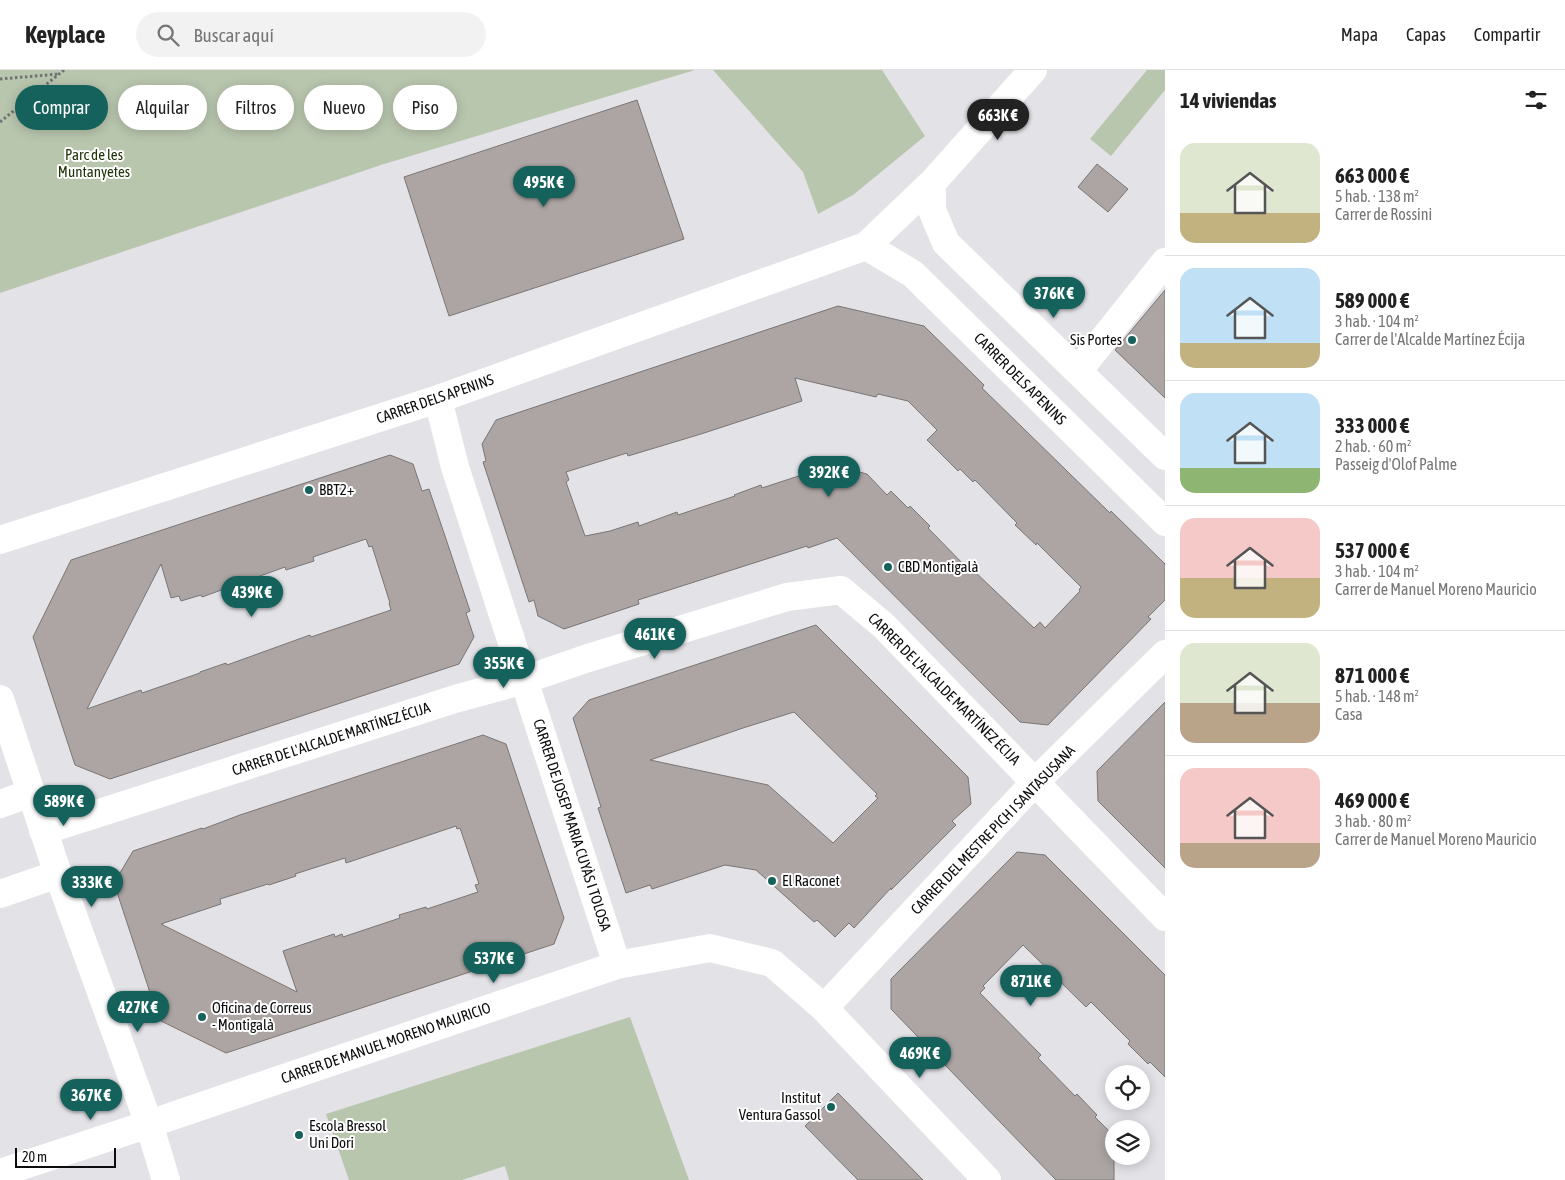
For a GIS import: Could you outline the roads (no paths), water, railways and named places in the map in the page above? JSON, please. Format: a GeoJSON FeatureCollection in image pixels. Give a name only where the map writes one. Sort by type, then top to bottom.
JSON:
{"type":"FeatureCollection","features":[{"type":"Feature","properties":{"kind":"street","name":"CARRER DELS APENINS"},"geometry":{"type":"LineString","coordinates":[[0,540],[438,399],[866,246],[932,183],[1033,70]]}},
{"type":"Feature","properties":{"kind":"street"},"geometry":{"type":"LineString","coordinates":[[932,183],[932,210],[946,243],[1165,456]]}},
{"type":"Feature","properties":{"kind":"street","name":"CARRER DELS APENINS"},"geometry":{"type":"LineString","coordinates":[[866,246],[913,274],[1165,522]]}},
{"type":"Feature","properties":{"kind":"street"},"geometry":{"type":"LineString","coordinates":[[1078,371],[1165,262]]}},
{"type":"Feature","properties":{"kind":"street","name":"CARRER DE JOSEP MARIA CUYÀS I TOLOSA"},"geometry":{"type":"LineString","coordinates":[[438,399],[456,467],[617,965]]}},
{"type":"Feature","properties":{"kind":"street","name":"CARRER DE L'ALCALDE MARTÍNEZ ÉCIJA"},"geometry":{"type":"LineString","coordinates":[[43,831],[446,702],[524,680],[588,658],[787,597],[841,590],[884,626],[1165,917]]}},
{"type":"Feature","properties":{"kind":"street","name":"CARRER DEL MESTRE PICH I SANTASUSANA"},"geometry":{"type":"LineString","coordinates":[[824,1008],[1035,782],[1165,654]]}},
{"type":"Feature","properties":{"kind":"street"},"geometry":{"type":"LineString","coordinates":[[0,699],[43,831],[149,1124],[166,1180]]}},
{"type":"Feature","properties":{"kind":"street"},"geometry":{"type":"LineString","coordinates":[[0,804],[31,793]]}},
{"type":"Feature","properties":{"kind":"street"},"geometry":{"type":"LineString","coordinates":[[0,894],[58,874]]}},
{"type":"Feature","properties":{"kind":"street","name":"CARRER DE MANUEL MORENO MAURICIO"},"geometry":{"type":"LineString","coordinates":[[0,1173],[617,965],[710,948],[772,964],[824,1008],[987,1180]]}},
{"type":"Feature","properties":{"kind":"place","name":"Sis Portes"},"geometry":{"type":"Point","coordinates":[1132,340]}},
{"type":"Feature","properties":{"kind":"place","name":"BBT2+"},"geometry":{"type":"Point","coordinates":[309,490]}},
{"type":"Feature","properties":{"kind":"place","name":"CBD Montigalà"},"geometry":{"type":"Point","coordinates":[888,567]}},
{"type":"Feature","properties":{"kind":"place","name":"El Raconet"},"geometry":{"type":"Point","coordinates":[772,881]}},
{"type":"Feature","properties":{"kind":"place","name":"Oficina de Correus - Montigalà"},"geometry":{"type":"Point","coordinates":[202,1017]}},
{"type":"Feature","properties":{"kind":"place","name":"Institut Ventura Gassol"},"geometry":{"type":"Point","coordinates":[831,1107]}},
{"type":"Feature","properties":{"kind":"place","name":"Escola Bressol Uni Dori"},"geometry":{"type":"Point","coordinates":[299,1135]}},
{"type":"Feature","properties":{"kind":"park label","name":"Parc de les Muntanyetes"},"geometry":{"type":"Point","coordinates":[94,164]}}]}
